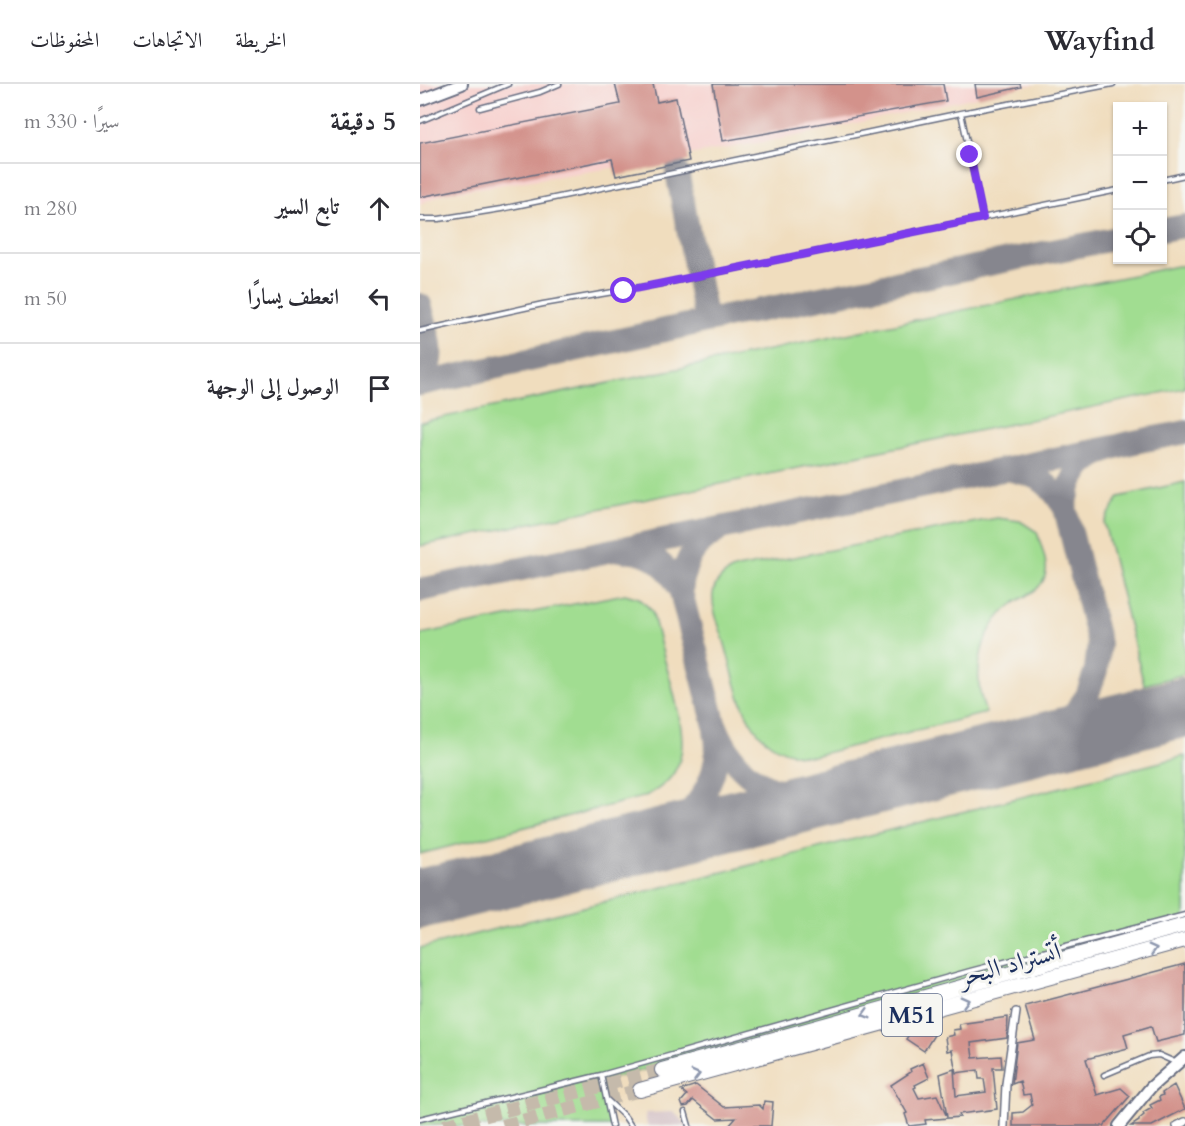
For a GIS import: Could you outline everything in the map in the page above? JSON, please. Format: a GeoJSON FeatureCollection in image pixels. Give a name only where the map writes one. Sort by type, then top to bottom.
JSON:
{"type":"FeatureCollection","features":[{"type":"Feature","properties":{"kind":"highway","name":"أتستراد البحر"},"geometry":{"type":"LineString","coordinates":[[662,1070],[1185,925]]}},
{"type":"Feature","properties":{"kind":"highway","name":"أتستراد البحر"},"geometry":{"type":"LineString","coordinates":[[640,1090],[1185,940]]}},
{"type":"Feature","properties":{"kind":"street"},"geometry":{"type":"LineString","coordinates":[[420,100],[462,84]]}},
{"type":"Feature","properties":{"kind":"street"},"geometry":{"type":"LineString","coordinates":[[1004,1126],[1006,1084],[1016,1012]]}},
{"type":"Feature","properties":{"kind":"street"},"geometry":{"type":"LineString","coordinates":[[1119,1126],[1151,1087],[1181,1060]]}},
{"type":"Feature","properties":{"kind":"street"},"geometry":{"type":"LineString","coordinates":[[1177,1126],[1185,1122]]}},
{"type":"Feature","properties":{"kind":"lane"},"geometry":{"type":"LineString","coordinates":[[420,121],[508,84]]}},
{"type":"Feature","properties":{"kind":"lane"},"geometry":{"type":"LineString","coordinates":[[480,108],[540,92],[559,84]]}},
{"type":"Feature","properties":{"kind":"lane"},"geometry":{"type":"LineString","coordinates":[[420,219],[439,219],[501,209],[1091,86],[1113,84]]}},
{"type":"Feature","properties":{"kind":"lane"},"geometry":{"type":"LineString","coordinates":[[961,113],[983,218]]}},
{"type":"Feature","properties":{"kind":"lane"},"geometry":{"type":"LineString","coordinates":[[1167,179],[1185,175]]}},
{"type":"Feature","properties":{"kind":"lane"},"geometry":{"type":"LineString","coordinates":[[420,331],[543,304],[660,284],[1113,191]]}},
{"type":"Feature","properties":{"kind":"lane"},"geometry":{"type":"LineString","coordinates":[[420,1119],[601,1075],[970,971],[1185,915]]}},
{"type":"Feature","properties":{"kind":"lane"},"geometry":{"type":"LineString","coordinates":[[1104,1075],[1149,1056],[1159,1055],[1181,1060]]}},
{"type":"Feature","properties":{"kind":"lane"},"geometry":{"type":"LineString","coordinates":[[601,1075],[612,1126]]}},
{"type":"Feature","properties":{"kind":"lane"},"geometry":{"type":"LineString","coordinates":[[606,1099],[631,1126]]}},
{"type":"Feature","properties":{"kind":"lane"},"geometry":{"type":"LineString","coordinates":[[686,1112],[689,1126]]}},
{"type":"Feature","properties":{"kind":"shaded area"},"geometry":{"type":"Polygon","coordinates":[[[420,84],[1036,84],[792,137],[619,167],[445,193],[420,204],[420,84]]]}},
{"type":"Feature","properties":{"kind":"shaded area"},"geometry":{"type":"Polygon","coordinates":[[[673,1112],[689,1126],[647,1126],[645,1113],[673,1112]]]}},
{"type":"Feature","properties":{"kind":"green space"},"geometry":{"type":"Polygon","coordinates":[[[1185,266],[1185,388],[420,546],[420,422],[1185,266]]]}},
{"type":"Feature","properties":{"kind":"green space"},"geometry":{"type":"Polygon","coordinates":[[[1185,482],[1185,674],[1144,685],[1104,523],[1119,497],[1185,482]]]}},
{"type":"Feature","properties":{"kind":"green space"},"geometry":{"type":"Polygon","coordinates":[[[997,518],[1020,521],[1037,532],[1045,557],[1046,572],[1038,588],[1001,614],[986,639],[981,654],[979,683],[986,713],[813,756],[791,753],[774,746],[760,735],[742,704],[715,614],[713,594],[721,578],[737,568],[997,518]]]}},
{"type":"Feature","properties":{"kind":"green space"},"geometry":{"type":"Polygon","coordinates":[[[625,594],[639,598],[652,611],[671,682],[679,716],[682,748],[679,762],[672,776],[660,787],[643,797],[420,854],[420,634],[625,594]]]}},
{"type":"Feature","properties":{"kind":"green space"},"geometry":{"type":"Polygon","coordinates":[[[1185,756],[1185,925],[602,1081],[611,1126],[451,1126],[450,1124],[420,1126],[420,948],[1185,756]]]}},
{"type":"Feature","properties":{"kind":"building"},"geometry":{"type":"Polygon","coordinates":[[[615,84],[653,84],[657,102],[676,98],[689,161],[616,176],[612,159],[420,197],[420,143],[620,104],[615,84]]]}},
{"type":"Feature","properties":{"kind":"building"},"geometry":{"type":"Polygon","coordinates":[[[713,84],[943,84],[946,101],[723,141],[713,84]]]}},
{"type":"Feature","properties":{"kind":"building"},"geometry":{"type":"Polygon","coordinates":[[[975,84],[1020,84],[1021,87],[977,97],[975,84]]]}},
{"type":"Feature","properties":{"kind":"building"},"geometry":{"type":"Polygon","coordinates":[[[1185,964],[1185,1035],[1156,1042],[1151,1026],[1124,1034],[1128,1048],[1086,1059],[1097,1095],[1121,1088],[1130,1096],[1104,1126],[1013,1126],[1013,1113],[1023,1112],[1032,1105],[1030,1094],[1023,1095],[1020,1081],[1012,1084],[1017,1043],[1035,1040],[1025,1006],[1185,964]]]}},
{"type":"Feature","properties":{"kind":"building"},"geometry":{"type":"Polygon","coordinates":[[[1008,1017],[1007,1038],[971,1043],[973,1058],[1001,1056],[1002,1068],[993,1068],[997,1109],[959,1114],[960,1117],[925,1120],[926,1124],[909,1126],[905,1114],[907,1113],[891,1085],[911,1072],[910,1069],[923,1063],[929,1078],[915,1085],[914,1088],[919,1098],[937,1095],[947,1117],[940,1074],[954,1069],[956,1096],[986,1092],[984,1079],[979,1079],[978,1070],[956,1073],[952,1050],[947,1051],[945,1037],[954,1035],[953,1030],[960,1029],[959,1024],[1008,1017]]]}},
{"type":"Feature","properties":{"kind":"building"},"geometry":{"type":"Polygon","coordinates":[[[922,1028],[934,1035],[924,1051],[906,1039],[912,1030],[918,1034],[922,1028]]]}},
{"type":"Feature","properties":{"kind":"building"},"geometry":{"type":"Polygon","coordinates":[[[696,1085],[724,1107],[759,1105],[763,1109],[764,1101],[773,1102],[771,1126],[729,1126],[736,1118],[717,1119],[693,1100],[688,1106],[683,1107],[681,1102],[687,1095],[681,1090],[696,1085]]]}},
{"type":"Feature","properties":{"kind":"building"},"geometry":{"type":"Polygon","coordinates":[[[1174,1085],[1185,1109],[1152,1126],[1131,1126],[1139,1121],[1143,1113],[1152,1108],[1150,1105],[1160,1100],[1162,1093],[1174,1085]]]}},
{"type":"Feature","properties":{"kind":"taxiway"},"geometry":{"type":"LineString","coordinates":[[677,172],[706,321]]}},
{"type":"Feature","properties":{"kind":"taxiway"},"geometry":{"type":"LineString","coordinates":[[1167,229],[1185,226]]}},
{"type":"Feature","properties":{"kind":"taxiway"},"geometry":{"type":"LineString","coordinates":[[420,384],[706,321],[1113,239]]}},
{"type":"Feature","properties":{"kind":"taxiway"},"geometry":{"type":"LineString","coordinates":[[420,305],[430,344],[429,363],[420,379]]}},
{"type":"Feature","properties":{"kind":"taxiway"},"geometry":{"type":"LineString","coordinates":[[1041,743],[1071,718],[1087,696],[1096,670],[1099,644],[1065,508],[1072,480],[1083,465],[1109,449],[1185,432]]}},
{"type":"Feature","properties":{"kind":"taxiway"},"geometry":{"type":"LineString","coordinates":[[420,590],[1123,445]]}},
{"type":"Feature","properties":{"kind":"taxiway"},"geometry":{"type":"LineString","coordinates":[[1011,470],[1030,475],[1043,482],[1054,492],[1065,508]]}},
{"type":"Feature","properties":{"kind":"taxiway"},"geometry":{"type":"LineString","coordinates":[[716,532],[694,550],[684,572],[681,592],[719,735],[741,768],[774,789],[805,797],[852,790]]}},
{"type":"Feature","properties":{"kind":"taxiway"},"geometry":{"type":"LineString","coordinates":[[624,551],[643,553],[659,562],[672,576],[681,592]]}},
{"type":"Feature","properties":{"kind":"taxiway"},"geometry":{"type":"LineString","coordinates":[[651,841],[680,822],[702,796],[715,765],[717,748],[715,730]]}},
{"type":"Feature","properties":{"kind":"runway"},"geometry":{"type":"LineString","coordinates":[[420,899],[1185,707]]}},
{"type":"Feature","properties":{"kind":"tunnel"},"geometry":{"type":"LineString","coordinates":[[444,1126],[662,1070]]}},
{"type":"Feature","properties":{"kind":"tunnel"},"geometry":{"type":"LineString","coordinates":[[503,1126],[640,1090]]}},
{"type":"Feature","properties":{"kind":"route"},"geometry":{"type":"LineString","coordinates":[[624,291],[983,218],[970,155]]}}]}
